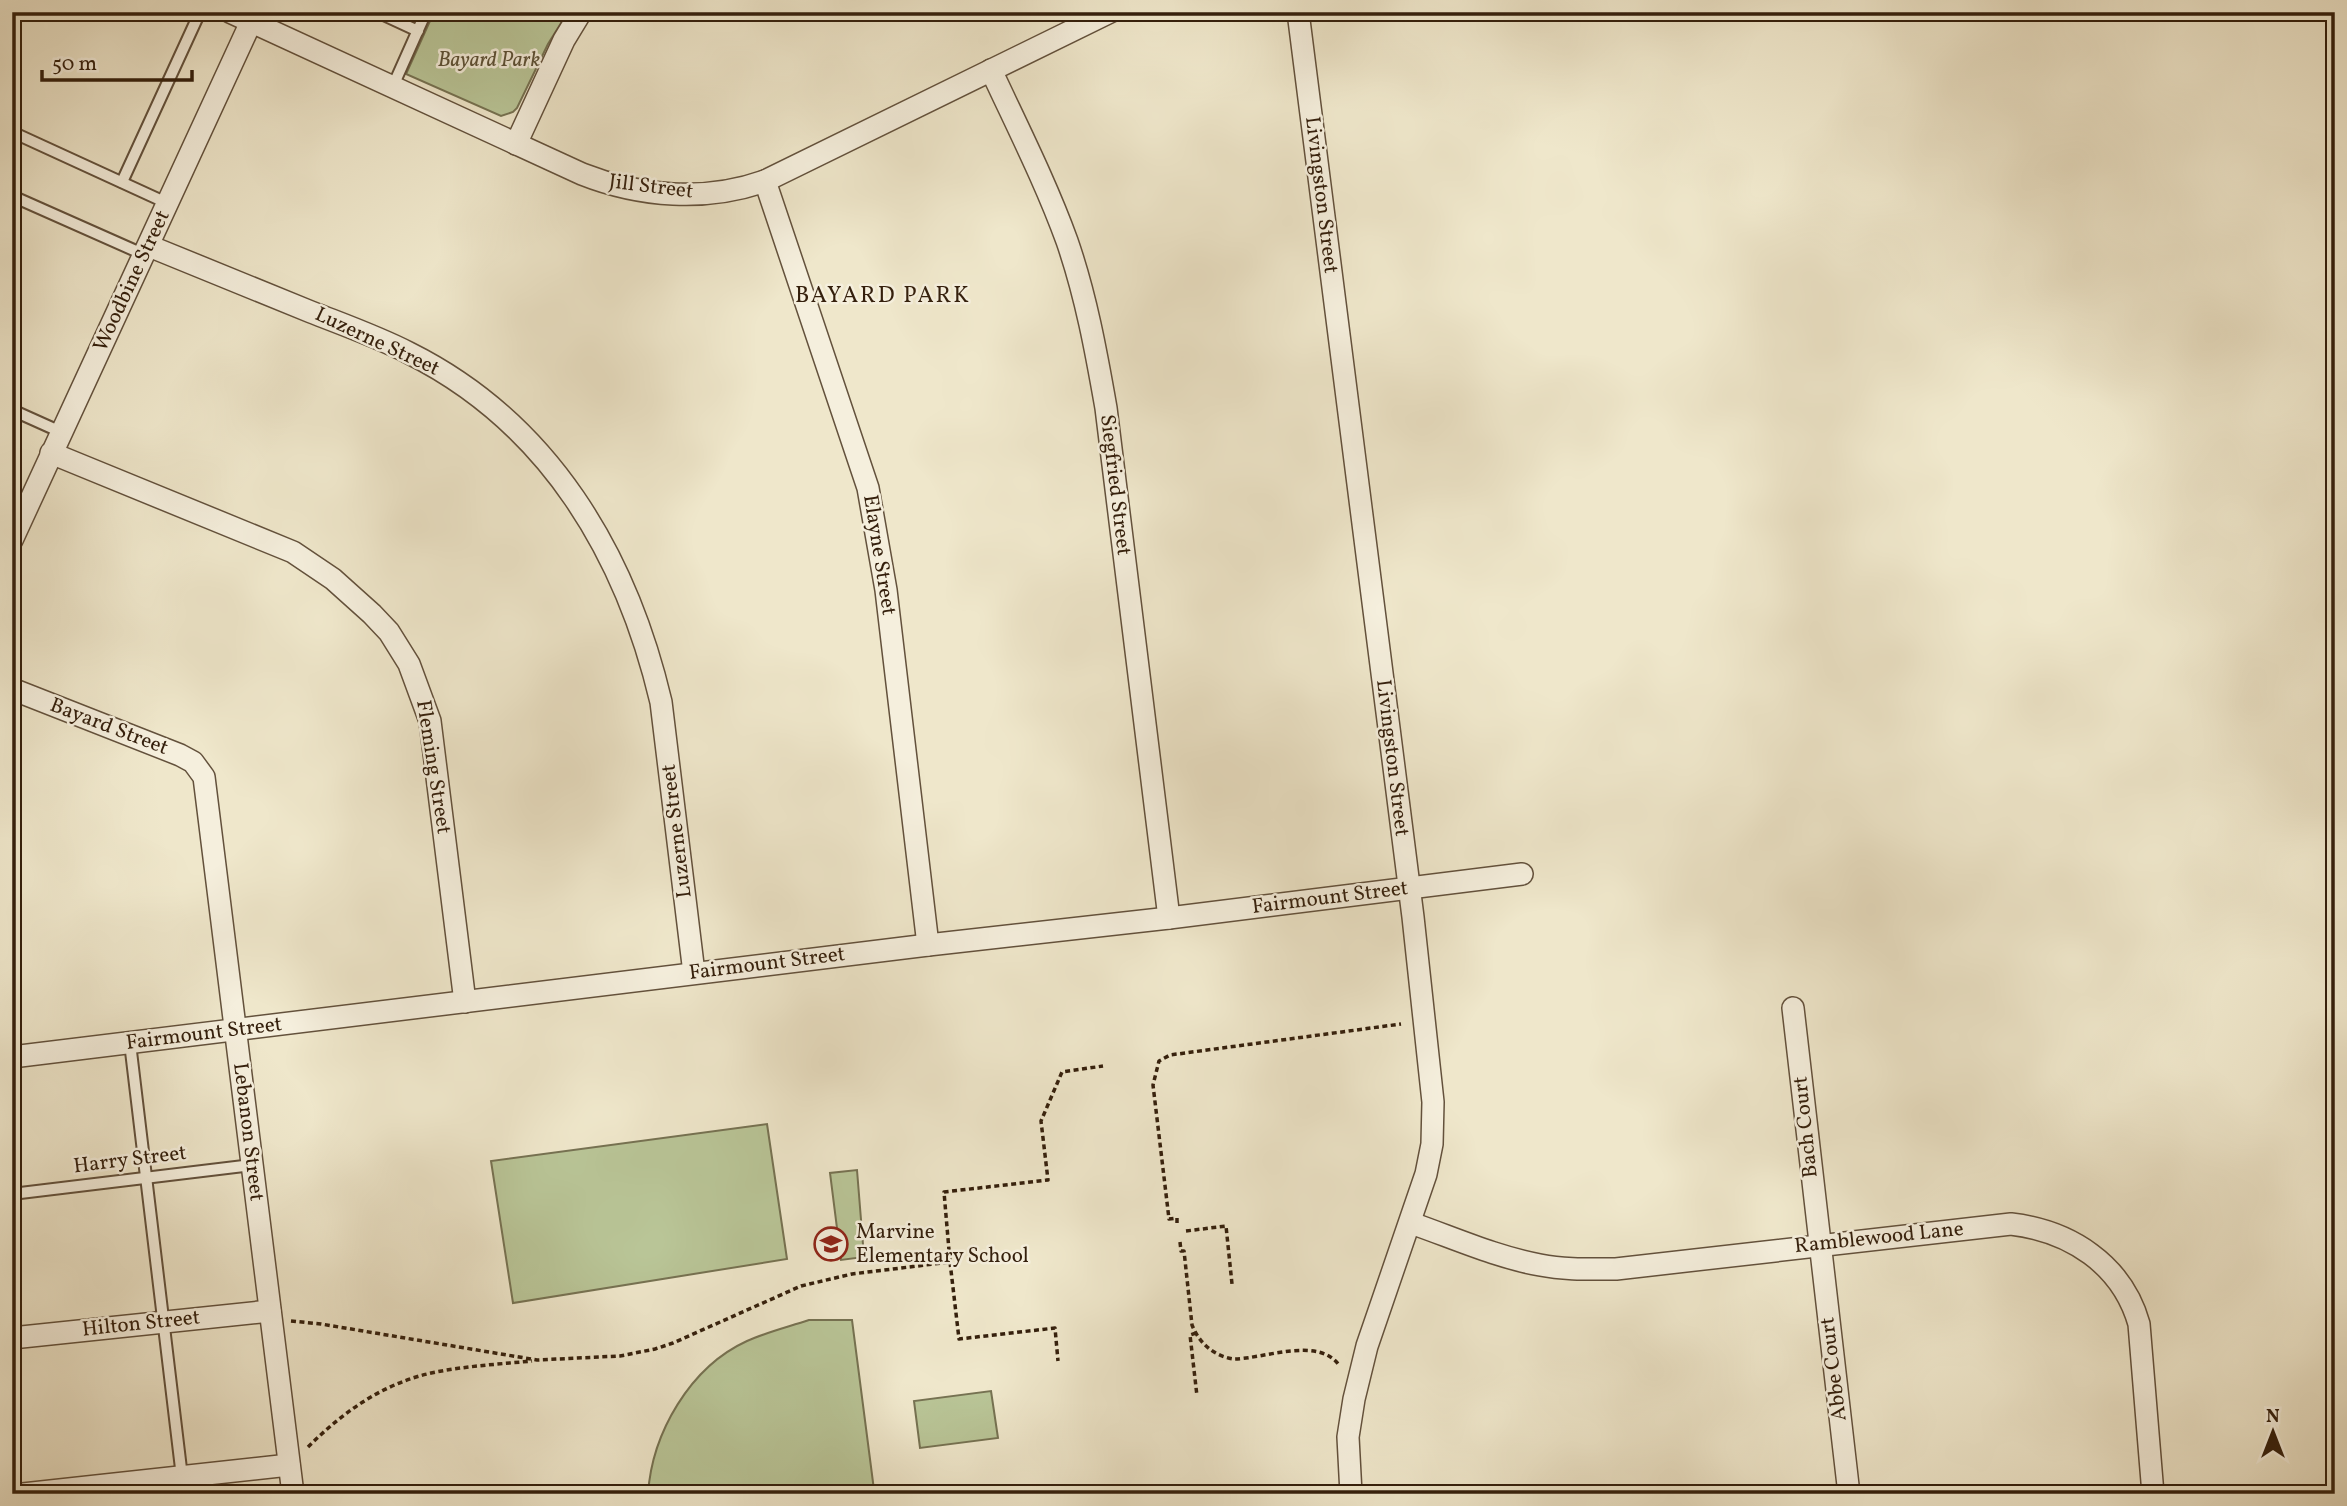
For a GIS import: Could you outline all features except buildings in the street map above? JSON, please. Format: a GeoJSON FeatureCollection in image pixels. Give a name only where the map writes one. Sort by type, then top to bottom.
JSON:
{"type":"FeatureCollection","features":[{"type":"Feature","properties":{"kind":"street"},"geometry":{"type":"LineString","coordinates":[[516,144],[564,40],[581,12]]}},
{"type":"Feature","properties":{"kind":"street","name":"Jill Street"},"geometry":{"type":"LineString","coordinates":[[238,15],[596,180],[648,192],[692,195],[748,187],[765,181],[991,70],[1087,18],[1110,12]]}},
{"type":"Feature","properties":{"kind":"street","name":"Livingston Street"},"geometry":{"type":"LineString","coordinates":[[1298,12],[1409,888],[1433,1113],[1429,1163],[1358,1381],[1348,1437],[1351,1494]]}},
{"type":"Feature","properties":{"kind":"street","name":"Woodbine Street"},"geometry":{"type":"LineString","coordinates":[[12,540],[169,204],[238,15]]}},
{"type":"Feature","properties":{"kind":"street","name":"Siegfried Street"},"geometry":{"type":"LineString","coordinates":[[991,70],[1066,239],[1094,339],[1106,408],[1169,918]]}},
{"type":"Feature","properties":{"kind":"street","name":"Elayne Street"},"geometry":{"type":"LineString","coordinates":[[765,181],[868,488],[886,590],[928,944]]}},
{"type":"Feature","properties":{"kind":"street","name":"Luzerne Street"},"geometry":{"type":"LineString","coordinates":[[147,251],[380,339],[430,364],[466,387],[495,411],[545,460],[567,488],[588,517],[623,582],[637,617],[655,679],[663,715],[694,973]]}},
{"type":"Feature","properties":{"kind":"street","name":"Fleming Street"},"geometry":{"type":"LineString","coordinates":[[51,453],[293,552],[341,586],[389,632],[409,663],[430,721],[465,1002]]}},
{"type":"Feature","properties":{"kind":"street","name":"Bayard Street"},"geometry":{"type":"LineString","coordinates":[[12,689],[180,755],[193,762],[201,771]]}},
{"type":"Feature","properties":{"kind":"street","name":"Lebanon Street"},"geometry":{"type":"LineString","coordinates":[[201,771],[206,783],[293,1494]]}},
{"type":"Feature","properties":{"kind":"street","name":"Fairmount Street"},"geometry":{"type":"LineString","coordinates":[[12,1057],[1521,874]]}},
{"type":"Feature","properties":{"kind":"street","name":"Bach Court"},"geometry":{"type":"LineString","coordinates":[[1793,1008],[1819,1245]]}},
{"type":"Feature","properties":{"kind":"street","name":"Ramblewood Lane"},"geometry":{"type":"LineString","coordinates":[[1411,1223],[1501,1256],[1558,1268],[1616,1269],[2011,1224],[2051,1232],[2092,1254],[2112,1272],[2134,1307],[2138,1324],[2153,1494]]}},
{"type":"Feature","properties":{"kind":"street","name":"Abbe Court"},"geometry":{"type":"LineString","coordinates":[[1819,1245],[1849,1494]]}},
{"type":"Feature","properties":{"kind":"street","name":"Hilton Street"},"geometry":{"type":"LineString","coordinates":[[12,1338],[270,1311]]}},
{"type":"Feature","properties":{"kind":"street"},"geometry":{"type":"LineString","coordinates":[[23,1494],[289,1465]]}},
{"type":"Feature","properties":{"kind":"lane"},"geometry":{"type":"LineString","coordinates":[[122,183],[200,12]]}},
{"type":"Feature","properties":{"kind":"lane"},"geometry":{"type":"LineString","coordinates":[[377,12],[418,31]]}},
{"type":"Feature","properties":{"kind":"lane"},"geometry":{"type":"LineString","coordinates":[[393,86],[426,12]]}},
{"type":"Feature","properties":{"kind":"lane"},"geometry":{"type":"LineString","coordinates":[[12,132],[169,204]]}},
{"type":"Feature","properties":{"kind":"lane"},"geometry":{"type":"LineString","coordinates":[[12,196],[147,251]]}},
{"type":"Feature","properties":{"kind":"lane"},"geometry":{"type":"LineString","coordinates":[[12,410],[61,432]]}},
{"type":"Feature","properties":{"kind":"lane"},"geometry":{"type":"LineString","coordinates":[[130,1043],[182,1478]]}},
{"type":"Feature","properties":{"kind":"lane","name":"Harry Street"},"geometry":{"type":"LineString","coordinates":[[12,1194],[252,1165]]}},
{"type":"Feature","properties":{"kind":"path"},"geometry":{"type":"LineString","coordinates":[[1177,1223],[1177,1218],[1169,1219],[1153,1085],[1159,1061],[1170,1055],[1401,1024]]}},
{"type":"Feature","properties":{"kind":"path"},"geometry":{"type":"LineString","coordinates":[[1058,1361],[1055,1328],[959,1339],[944,1192],[1048,1180],[1041,1121],[1062,1072],[1103,1066]]}},
{"type":"Feature","properties":{"kind":"path"},"geometry":{"type":"LineString","coordinates":[[1186,1231],[1226,1226],[1232,1284]]}},
{"type":"Feature","properties":{"kind":"path"},"geometry":{"type":"LineString","coordinates":[[1180,1242],[1181,1251],[1184,1251],[1192,1325],[1209,1349],[1227,1358],[1241,1359],[1315,1349],[1331,1356],[1339,1365]]}},
{"type":"Feature","properties":{"kind":"path"},"geometry":{"type":"LineString","coordinates":[[306,1448],[363,1400],[401,1382],[441,1371],[537,1360],[620,1356],[655,1349],[703,1331],[801,1286],[852,1274],[950,1262]]}},
{"type":"Feature","properties":{"kind":"path"},"geometry":{"type":"LineString","coordinates":[[291,1321],[537,1360]]}},
{"type":"Feature","properties":{"kind":"path"},"geometry":{"type":"LineString","coordinates":[[1196,1334],[1190,1335],[1197,1396]]}},
{"type":"Feature","properties":{"kind":"green space","name":"Bayard Park"},"geometry":{"type":"Polygon","coordinates":[[[434,12],[568,12],[548,44],[517,108],[501,116],[406,74],[434,12]]]}},
{"type":"Feature","properties":{"kind":"green space"},"geometry":{"type":"Polygon","coordinates":[[[767,1124],[787,1259],[513,1303],[491,1161],[767,1124]]]}},
{"type":"Feature","properties":{"kind":"green space"},"geometry":{"type":"Polygon","coordinates":[[[857,1170],[864,1257],[841,1260],[830,1173],[857,1170]]]}},
{"type":"Feature","properties":{"kind":"green space"},"geometry":{"type":"Polygon","coordinates":[[[809,1320],[852,1320],[874,1490],[846,1494],[648,1494],[657,1448],[666,1426],[678,1404],[708,1367],[747,1341],[809,1320]]]}},
{"type":"Feature","properties":{"kind":"green space"},"geometry":{"type":"Polygon","coordinates":[[[991,1391],[998,1438],[920,1448],[914,1401],[991,1391]]]}},
{"type":"Feature","properties":{"kind":"place","name":"Marvine Elementary School"},"geometry":{"type":"Point","coordinates":[831,1244]}},
{"type":"Feature","properties":{"kind":"district","name":"BAYARD PARK"},"geometry":{"type":"Point","coordinates":[883,296]}}]}
